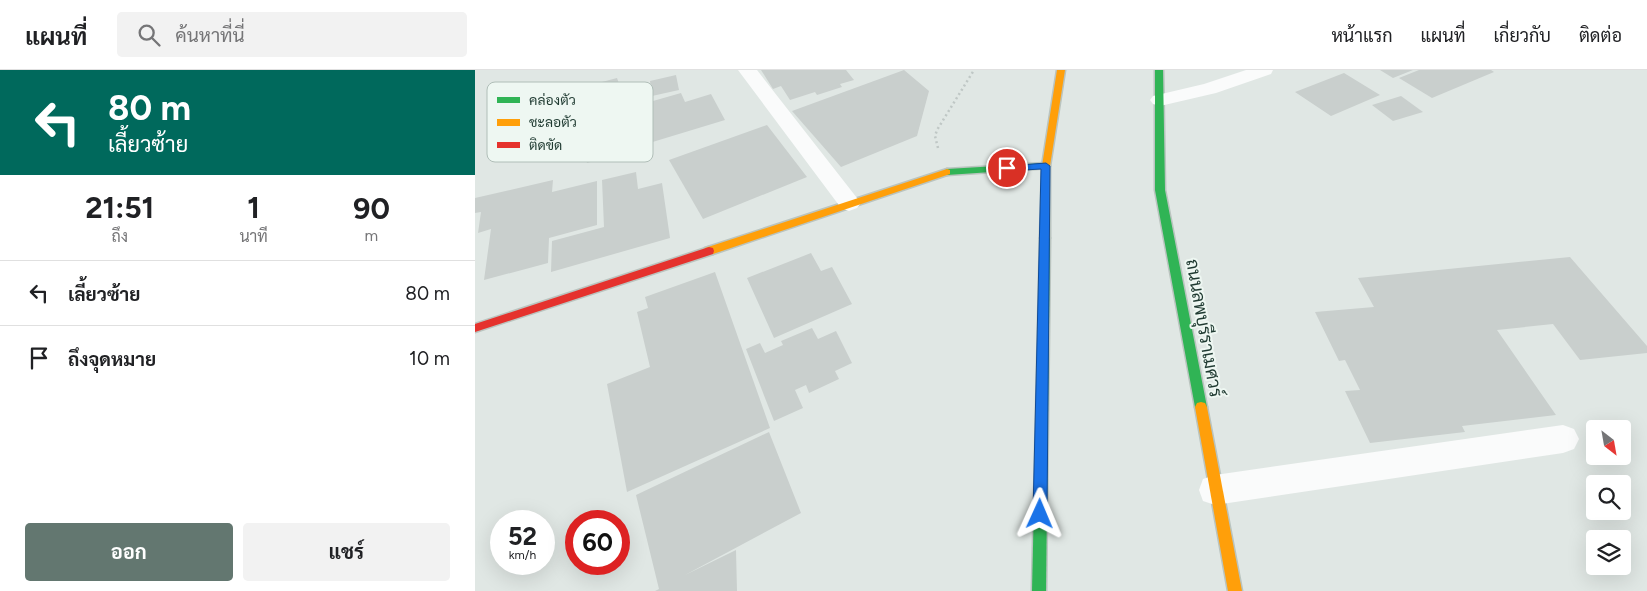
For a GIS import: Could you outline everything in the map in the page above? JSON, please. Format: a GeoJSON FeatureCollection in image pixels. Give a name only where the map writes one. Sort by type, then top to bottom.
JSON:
{"type":"FeatureCollection","features":[{"type":"Feature","properties":{"kind":"main road"},"geometry":{"type":"LineString","coordinates":[[1039,591],[1046,166],[1061,70]]}},
{"type":"Feature","properties":{"kind":"main road","name":"ถนนลพบุรีราเมศวร์"},"geometry":{"type":"LineString","coordinates":[[1159,70],[1160,190],[1235,591]]}},
{"type":"Feature","properties":{"kind":"main road"},"geometry":{"type":"LineString","coordinates":[[475,328],[849,203],[948,172],[1046,166]]}},
{"type":"Feature","properties":{"kind":"street"},"geometry":{"type":"LineString","coordinates":[[747,70],[849,203]]}},
{"type":"Feature","properties":{"kind":"street"},"geometry":{"type":"LineString","coordinates":[[1160,100],[1209,89],[1264,70]]}},
{"type":"Feature","properties":{"kind":"street"},"geometry":{"type":"LineString","coordinates":[[1215,490],[1563,439]]}},
{"type":"Feature","properties":{"kind":"path"},"geometry":{"type":"LineString","coordinates":[[948,172],[935,142],[935,136],[974,70]]}},
{"type":"Feature","properties":{"kind":"building"},"geometry":{"type":"Polygon","coordinates":[[[761,70],[846,70],[854,80],[840,84],[842,87],[817,95],[815,92],[790,100],[781,86],[773,89],[761,70]]]}},
{"type":"Feature","properties":{"kind":"building"},"geometry":{"type":"Polygon","coordinates":[[[904,70],[929,91],[917,136],[841,167],[792,111],[904,70]]]}},
{"type":"Feature","properties":{"kind":"building"},"geometry":{"type":"Polygon","coordinates":[[[1380,70],[1413,70],[1393,78],[1380,70]]]}},
{"type":"Feature","properties":{"kind":"building"},"geometry":{"type":"Polygon","coordinates":[[[1419,70],[1491,70],[1494,72],[1432,98],[1399,78],[1419,70]]]}},
{"type":"Feature","properties":{"kind":"building"},"geometry":{"type":"Polygon","coordinates":[[[1344,73],[1380,95],[1331,116],[1295,92],[1344,73]]]}},
{"type":"Feature","properties":{"kind":"building"},"geometry":{"type":"Polygon","coordinates":[[[676,75],[679,90],[653,96],[653,82],[650,81],[676,75]]]}},
{"type":"Feature","properties":{"kind":"building"},"geometry":{"type":"Polygon","coordinates":[[[617,78],[618,82],[602,82],[617,78]]]}},
{"type":"Feature","properties":{"kind":"building"},"geometry":{"type":"Polygon","coordinates":[[[681,93],[685,102],[711,94],[725,120],[653,142],[653,101],[681,93]]]}},
{"type":"Feature","properties":{"kind":"building"},"geometry":{"type":"Polygon","coordinates":[[[1401,96],[1423,112],[1393,121],[1372,105],[1401,96]]]}},
{"type":"Feature","properties":{"kind":"building"},"geometry":{"type":"Polygon","coordinates":[[[767,125],[807,177],[703,219],[669,160],[767,125]]]}},
{"type":"Feature","properties":{"kind":"building"},"geometry":{"type":"Polygon","coordinates":[[[636,172],[638,189],[662,183],[670,238],[551,272],[552,241],[604,227],[602,180],[636,172]]]}},
{"type":"Feature","properties":{"kind":"building"},"geometry":{"type":"Polygon","coordinates":[[[553,180],[552,192],[597,181],[597,225],[549,238],[548,263],[484,280],[491,229],[478,233],[481,212],[475,213],[475,198],[553,180]]]}},
{"type":"Feature","properties":{"kind":"building"},"geometry":{"type":"Polygon","coordinates":[[[811,253],[821,271],[832,267],[852,304],[774,338],[747,278],[811,253]]]}},
{"type":"Feature","properties":{"kind":"building"},"geometry":{"type":"Polygon","coordinates":[[[1570,257],[1647,346],[1647,353],[1580,360],[1553,324],[1497,330],[1556,415],[1462,426],[1465,432],[1370,443],[1345,391],[1360,390],[1345,360],[1339,361],[1315,312],[1374,307],[1358,278],[1570,257]]]}},
{"type":"Feature","properties":{"kind":"building"},"geometry":{"type":"Polygon","coordinates":[[[715,272],[770,428],[627,492],[607,384],[650,367],[637,312],[648,308],[645,297],[715,272]]]}},
{"type":"Feature","properties":{"kind":"building"},"geometry":{"type":"Polygon","coordinates":[[[812,328],[818,339],[836,331],[852,363],[835,371],[839,379],[809,393],[806,385],[795,390],[803,408],[774,421],[746,349],[760,343],[765,353],[783,345],[781,341],[812,328]]]}},
{"type":"Feature","properties":{"kind":"building"},"geometry":{"type":"Polygon","coordinates":[[[769,432],[801,513],[685,575],[736,550],[737,591],[655,591],[659,589],[636,495],[769,432]]]}},
{"type":"Feature","properties":{"kind":"traffic: fast"},"geometry":{"type":"LineString","coordinates":[[1159,70],[1160,190],[1201,407]]}},
{"type":"Feature","properties":{"kind":"traffic: fast"},"geometry":{"type":"LineString","coordinates":[[947,172],[1046,166]]}},
{"type":"Feature","properties":{"kind":"traffic: fast"},"geometry":{"type":"LineString","coordinates":[[1039,591],[1045,238]]}},
{"type":"Feature","properties":{"kind":"traffic: slow"},"geometry":{"type":"LineString","coordinates":[[1045,238],[1046,166],[1061,70]]}},
{"type":"Feature","properties":{"kind":"traffic: slow"},"geometry":{"type":"LineString","coordinates":[[709,251],[947,172]]}},
{"type":"Feature","properties":{"kind":"traffic: slow"},"geometry":{"type":"LineString","coordinates":[[1201,407],[1235,591]]}},
{"type":"Feature","properties":{"kind":"traffic: jam"},"geometry":{"type":"LineString","coordinates":[[475,328],[709,251]]}},
{"type":"Feature","properties":{"kind":"route"},"geometry":{"type":"LineString","coordinates":[[1007,168],[1046,166],[1040,514]]}}]}
